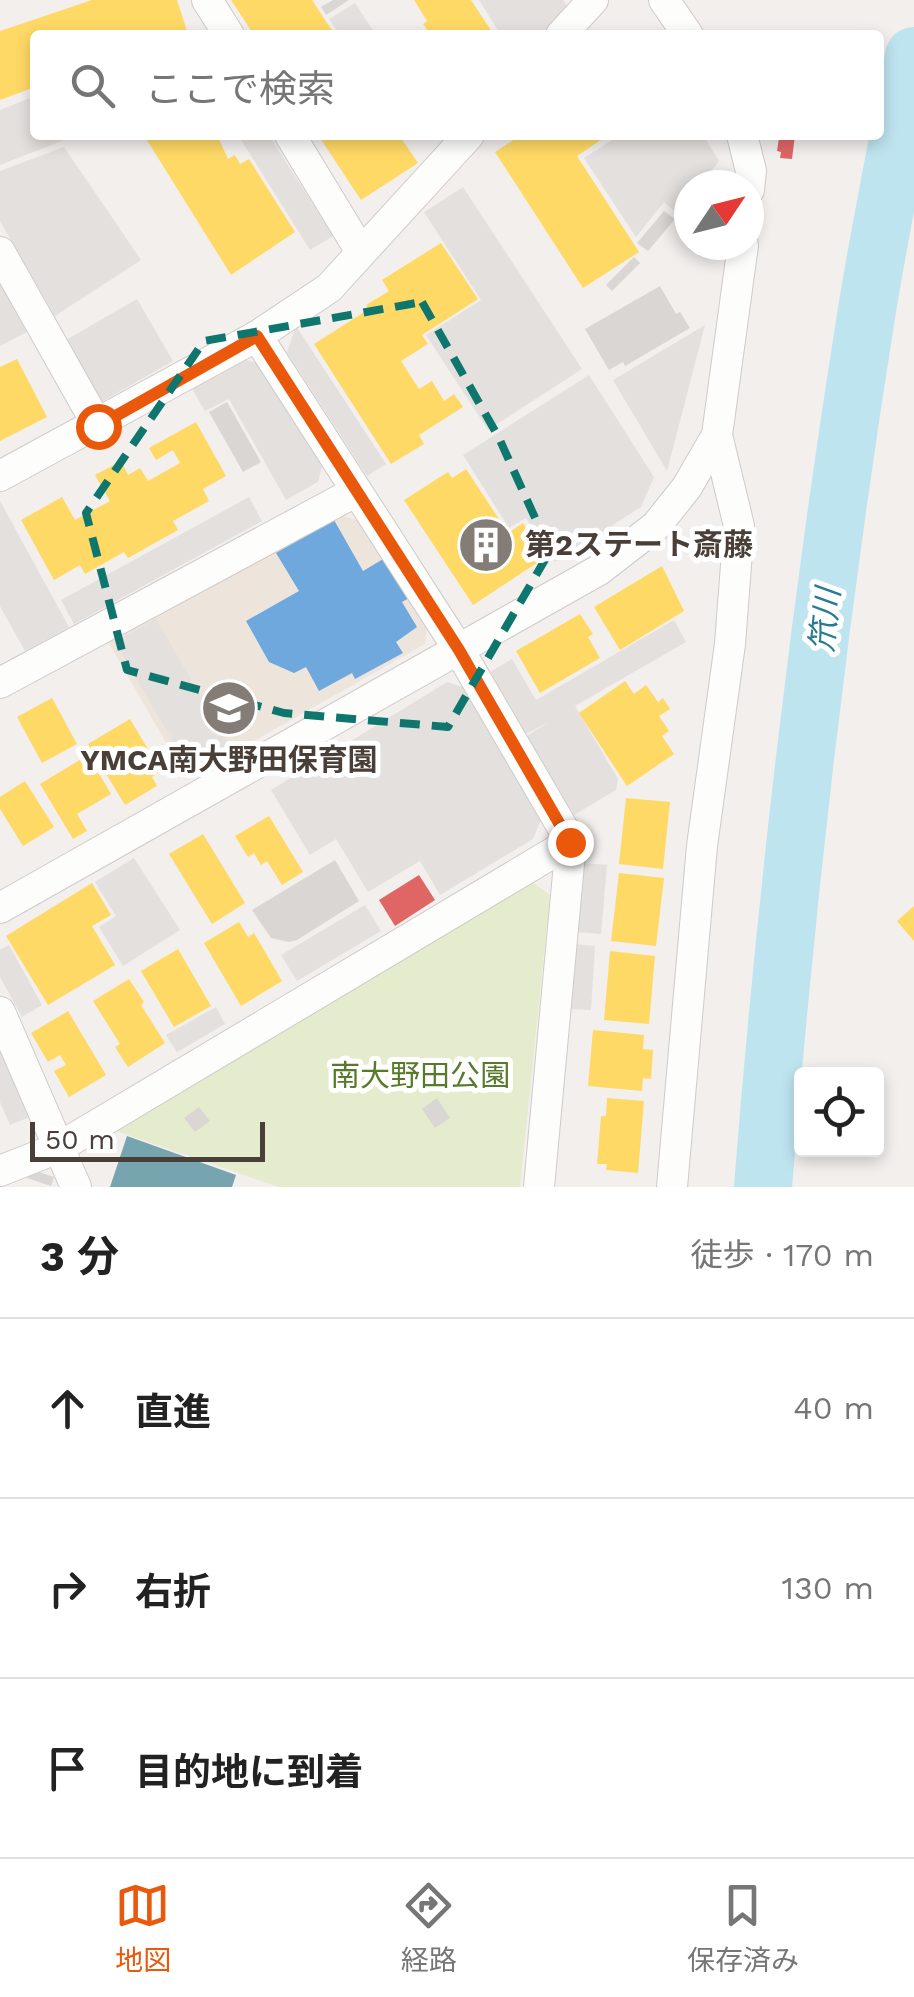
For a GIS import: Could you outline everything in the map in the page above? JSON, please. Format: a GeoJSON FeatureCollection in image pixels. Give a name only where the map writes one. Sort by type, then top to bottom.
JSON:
{"type":"FeatureCollection","features":[{"type":"Feature","properties":{"kind":"street"},"geometry":{"type":"LineString","coordinates":[[208,0],[225,30]]}},
{"type":"Feature","properties":{"kind":"street"},"geometry":{"type":"LineString","coordinates":[[566,30],[593,0]]}},
{"type":"Feature","properties":{"kind":"street"},"geometry":{"type":"LineString","coordinates":[[664,0],[685,30]]}},
{"type":"Feature","properties":{"kind":"street"},"geometry":{"type":"LineString","coordinates":[[293,140],[361,252]]}},
{"type":"Feature","properties":{"kind":"street"},"geometry":{"type":"LineString","coordinates":[[0,476],[257,336],[329,288],[464,140]]}},
{"type":"Feature","properties":{"kind":"street"},"geometry":{"type":"LineString","coordinates":[[743,140],[751,170]]}},
{"type":"Feature","properties":{"kind":"street"},"geometry":{"type":"LineString","coordinates":[[0,252],[98,426]]}},
{"type":"Feature","properties":{"kind":"street"},"geometry":{"type":"LineString","coordinates":[[672,1187],[702,846],[730,644],[738,526],[717,435],[741,260]]}},
{"type":"Feature","properties":{"kind":"street"},"geometry":{"type":"LineString","coordinates":[[257,336],[459,650],[570,842],[539,1187]]}},
{"type":"Feature","properties":{"kind":"street"},"geometry":{"type":"LineString","coordinates":[[0,908],[599,570],[656,526],[687,488],[717,435]]}},
{"type":"Feature","properties":{"kind":"street"},"geometry":{"type":"LineString","coordinates":[[0,683],[355,492]]}},
{"type":"Feature","properties":{"kind":"street"},"geometry":{"type":"LineString","coordinates":[[0,1171],[58,1148],[570,842]]}},
{"type":"Feature","properties":{"kind":"street"},"geometry":{"type":"LineString","coordinates":[[0,1012],[76,1187]]}},
{"type":"Feature","properties":{"kind":"highlighted area"},"geometry":{"type":"Polygon","coordinates":[[[422,302],[499,438],[550,551],[448,727],[284,713],[127,670],[86,513],[204,341],[422,302]]]}},
{"type":"Feature","properties":{"kind":"shaded area"},"geometry":{"type":"Polygon","coordinates":[[[479,0],[563,0],[567,6],[546,30],[498,30],[479,0]]]}},
{"type":"Feature","properties":{"kind":"shaded area"},"geometry":{"type":"Polygon","coordinates":[[[355,3],[373,30],[337,30],[329,19],[355,3]]]}},
{"type":"Feature","properties":{"kind":"shaded area"},"geometry":{"type":"Polygon","coordinates":[[[30,98],[30,140],[64,140],[0,165],[0,110],[30,98]]]}},
{"type":"Feature","properties":{"kind":"shaded area"},"geometry":{"type":"Polygon","coordinates":[[[241,140],[272,140],[333,236],[310,250],[241,140]]]}},
{"type":"Feature","properties":{"kind":"shaded area"},"geometry":{"type":"Polygon","coordinates":[[[612,140],[706,140],[719,161],[712,170],[674,170],[674,210],[664,202],[636,237],[584,158],[612,140]]]}},
{"type":"Feature","properties":{"kind":"shaded area"},"geometry":{"type":"Polygon","coordinates":[[[64,147],[141,260],[55,316],[0,221],[0,171],[64,147]]]}},
{"type":"Feature","properties":{"kind":"shaded area"},"geometry":{"type":"Polygon","coordinates":[[[463,187],[582,369],[488,430],[426,335],[481,300],[424,212],[463,187]]]}},
{"type":"Feature","properties":{"kind":"shaded area"},"geometry":{"type":"Polygon","coordinates":[[[0,281],[27,332],[0,346],[0,281]]]}},
{"type":"Feature","properties":{"kind":"shaded area"},"geometry":{"type":"Polygon","coordinates":[[[137,299],[173,361],[101,402],[66,340],[137,299]]]}},
{"type":"Feature","properties":{"kind":"shaded area"},"geometry":{"type":"Polygon","coordinates":[[[705,325],[667,471],[613,380],[705,325]]]}},
{"type":"Feature","properties":{"kind":"shaded area"},"geometry":{"type":"Polygon","coordinates":[[[296,326],[386,464],[367,476],[287,352],[296,326]]]}},
{"type":"Feature","properties":{"kind":"shaded area"},"geometry":{"type":"Polygon","coordinates":[[[240,359],[265,364],[323,463],[318,482],[286,500],[229,399],[205,411],[191,387],[240,359]]]}},
{"type":"Feature","properties":{"kind":"shaded area"},"geometry":{"type":"Polygon","coordinates":[[[589,375],[654,477],[641,507],[555,562],[526,518],[509,528],[463,455],[589,375]]]}},
{"type":"Feature","properties":{"kind":"shaded area"},"geometry":{"type":"Polygon","coordinates":[[[249,497],[262,521],[74,624],[61,600],[249,497]]]}},
{"type":"Feature","properties":{"kind":"shaded area"},"geometry":{"type":"Polygon","coordinates":[[[0,501],[69,627],[25,651],[0,606],[0,501]]]}},
{"type":"Feature","properties":{"kind":"shaded area","name":"YMCA南大野田保育園"},"geometry":{"type":"Polygon","coordinates":[[[341,515],[361,522],[427,627],[425,644],[187,779],[107,640],[341,515]]]}},
{"type":"Feature","properties":{"kind":"shaded area"},"geometry":{"type":"Polygon","coordinates":[[[156,619],[229,745],[189,769],[115,642],[156,619]]]}},
{"type":"Feature","properties":{"kind":"shaded area"},"geometry":{"type":"Polygon","coordinates":[[[674,620],[686,642],[575,706],[618,779],[616,790],[574,815],[527,736],[549,722],[526,734],[490,672],[512,659],[536,700],[674,620]]]}},
{"type":"Feature","properties":{"kind":"shaded area"},"geometry":{"type":"Polygon","coordinates":[[[447,682],[469,689],[541,820],[533,839],[440,895],[420,861],[368,892],[336,839],[310,855],[271,790],[447,682]]]}},
{"type":"Feature","properties":{"kind":"shaded area"},"geometry":{"type":"Polygon","coordinates":[[[134,858],[180,930],[123,966],[99,927],[116,916],[95,882],[134,858]]]}},
{"type":"Feature","properties":{"kind":"shaded area"},"geometry":{"type":"Polygon","coordinates":[[[583,863],[607,865],[601,934],[576,932],[583,863]]]}},
{"type":"Feature","properties":{"kind":"shaded area"},"geometry":{"type":"Polygon","coordinates":[[[365,905],[381,931],[297,981],[281,955],[365,905]]]}},
{"type":"Feature","properties":{"kind":"shaded area"},"geometry":{"type":"Polygon","coordinates":[[[574,944],[595,946],[591,1010],[569,1009],[574,944]]]}},
{"type":"Feature","properties":{"kind":"shaded area"},"geometry":{"type":"Polygon","coordinates":[[[9,945],[42,1005],[22,1017],[0,977],[0,950],[9,945]]]}},
{"type":"Feature","properties":{"kind":"shaded area"},"geometry":{"type":"Polygon","coordinates":[[[216,1007],[225,1024],[177,1052],[166,1035],[216,1007]]]}},
{"type":"Feature","properties":{"kind":"shaded area"},"geometry":{"type":"Polygon","coordinates":[[[0,1044],[32,1116],[10,1125],[0,1102],[0,1044]]]}},
{"type":"Feature","properties":{"kind":"green space","name":"南大野田公園"},"geometry":{"type":"Polygon","coordinates":[[[531,881],[550,895],[520,1187],[279,1187],[116,1131],[531,881]]]}},
{"type":"Feature","properties":{"kind":"building: 住宅"},"geometry":{"type":"Polygon","coordinates":[[[92,0],[177,0],[187,30],[30,30],[30,89],[0,100],[0,31],[92,0]]]}},
{"type":"Feature","properties":{"kind":"building: 住宅"},"geometry":{"type":"Polygon","coordinates":[[[231,0],[312,0],[332,30],[251,30],[231,0]]]}},
{"type":"Feature","properties":{"kind":"building: 住宅"},"geometry":{"type":"Polygon","coordinates":[[[414,0],[471,0],[491,30],[427,30],[423,24],[427,21],[414,0]]]}},
{"type":"Feature","properties":{"kind":"building: 住宅"},"geometry":{"type":"Polygon","coordinates":[[[147,140],[219,140],[228,159],[235,155],[240,164],[249,159],[295,232],[231,275],[147,140]]]}},
{"type":"Feature","properties":{"kind":"building: 住宅"},"geometry":{"type":"Polygon","coordinates":[[[321,140],[402,140],[418,163],[361,200],[321,140]]]}},
{"type":"Feature","properties":{"kind":"building: 住宅"},"geometry":{"type":"Polygon","coordinates":[[[513,140],[601,140],[577,156],[639,252],[583,288],[495,152],[513,140]]]}},
{"type":"Feature","properties":{"kind":"building: 住宅"},"geometry":{"type":"Polygon","coordinates":[[[441,243],[478,299],[422,335],[428,344],[401,361],[419,389],[432,381],[444,401],[454,394],[463,407],[419,435],[424,444],[391,464],[314,344],[369,309],[366,305],[389,291],[382,280],[441,243]]]}},
{"type":"Feature","properties":{"kind":"building: 住宅"},"geometry":{"type":"Polygon","coordinates":[[[17,359],[47,417],[0,441],[0,367],[17,359]]]}},
{"type":"Feature","properties":{"kind":"building: 住宅"},"geometry":{"type":"Polygon","coordinates":[[[196,422],[226,476],[203,489],[209,501],[173,521],[178,530],[128,558],[124,552],[85,574],[80,565],[54,580],[21,520],[62,497],[75,520],[110,501],[95,475],[121,461],[128,475],[140,468],[148,481],[180,463],[173,450],[156,460],[149,448],[196,422]]]}},
{"type":"Feature","properties":{"kind":"building: 住宅","name":"第2ステート斎藤"},"geometry":{"type":"Polygon","coordinates":[[[466,469],[508,533],[523,523],[546,557],[473,605],[404,500],[448,472],[452,478],[466,469]]]}},
{"type":"Feature","properties":{"kind":"building: 住宅"},"geometry":{"type":"Polygon","coordinates":[[[662,566],[684,611],[620,650],[594,607],[662,566]]]}},
{"type":"Feature","properties":{"kind":"building: 住宅"},"geometry":{"type":"Polygon","coordinates":[[[580,614],[593,634],[588,637],[600,658],[540,693],[516,651],[580,614]]]}},
{"type":"Feature","properties":{"kind":"building: 住宅"},"geometry":{"type":"Polygon","coordinates":[[[625,681],[634,694],[646,685],[658,702],[663,698],[670,709],[659,716],[669,731],[662,736],[674,754],[627,786],[579,713],[625,681]]]}},
{"type":"Feature","properties":{"kind":"building: 住宅"},"geometry":{"type":"Polygon","coordinates":[[[52,698],[77,744],[42,763],[17,717],[52,698]]]}},
{"type":"Feature","properties":{"kind":"building: 住宅"},"geometry":{"type":"Polygon","coordinates":[[[130,719],[161,771],[152,777],[157,786],[125,805],[88,744],[130,719]]]}},
{"type":"Feature","properties":{"kind":"building: 住宅"},"geometry":{"type":"Polygon","coordinates":[[[88,755],[111,794],[77,814],[87,831],[73,839],[40,784],[88,755]]]}},
{"type":"Feature","properties":{"kind":"building: 住宅"},"geometry":{"type":"Polygon","coordinates":[[[25,781],[54,827],[23,846],[0,809],[0,797],[25,781]]]}},
{"type":"Feature","properties":{"kind":"building: 住宅"},"geometry":{"type":"Polygon","coordinates":[[[626,798],[670,802],[663,869],[619,864],[626,798]]]}},
{"type":"Feature","properties":{"kind":"building: 住宅"},"geometry":{"type":"Polygon","coordinates":[[[269,816],[303,872],[282,885],[267,861],[261,865],[254,853],[248,857],[235,836],[269,816]]]}},
{"type":"Feature","properties":{"kind":"building: 住宅"},"geometry":{"type":"Polygon","coordinates":[[[203,834],[245,903],[212,924],[169,854],[203,834]]]}},
{"type":"Feature","properties":{"kind":"building: 住宅"},"geometry":{"type":"Polygon","coordinates":[[[619,873],[664,878],[656,946],[611,941],[619,873]]]}},
{"type":"Feature","properties":{"kind":"building: 住宅"},"geometry":{"type":"Polygon","coordinates":[[[92,883],[111,915],[92,926],[115,965],[48,1005],[6,936],[92,883]]]}},
{"type":"Feature","properties":{"kind":"building: 住宅"},"geometry":{"type":"Polygon","coordinates":[[[914,906],[914,941],[897,921],[914,906]]]}},
{"type":"Feature","properties":{"kind":"building: 住宅"},"geometry":{"type":"Polygon","coordinates":[[[239,922],[248,937],[254,933],[282,981],[241,1006],[204,943],[239,922]]]}},
{"type":"Feature","properties":{"kind":"building: 住宅"},"geometry":{"type":"Polygon","coordinates":[[[178,949],[211,1006],[174,1027],[141,971],[178,949]]]}},
{"type":"Feature","properties":{"kind":"building: 住宅"},"geometry":{"type":"Polygon","coordinates":[[[610,951],[655,956],[649,1024],[604,1020],[610,951]]]}},
{"type":"Feature","properties":{"kind":"building: 住宅"},"geometry":{"type":"Polygon","coordinates":[[[129,979],[165,1043],[128,1067],[115,1047],[120,1044],[93,1001],[129,979]]]}},
{"type":"Feature","properties":{"kind":"building: 住宅"},"geometry":{"type":"Polygon","coordinates":[[[68,1011],[106,1075],[69,1097],[54,1071],[66,1065],[60,1055],[48,1062],[31,1033],[68,1011]]]}},
{"type":"Feature","properties":{"kind":"building: 住宅"},"geometry":{"type":"Polygon","coordinates":[[[593,1030],[644,1035],[643,1049],[653,1050],[651,1079],[643,1078],[642,1091],[588,1086],[593,1030]]]}},
{"type":"Feature","properties":{"kind":"building: 住宅"},"geometry":{"type":"Polygon","coordinates":[[[607,1098],[644,1101],[638,1173],[606,1170],[607,1164],[597,1164],[601,1116],[606,1116],[607,1098]]]}},
{"type":"Feature","properties":{"kind":"building: 商業"},"geometry":{"type":"Polygon","coordinates":[[[779,140],[794,140],[792,159],[780,158],[781,152],[777,151],[779,140]]]}},
{"type":"Feature","properties":{"kind":"building: 商業"},"geometry":{"type":"Polygon","coordinates":[[[419,875],[435,900],[395,926],[379,900],[419,875]]]}},
{"type":"Feature","properties":{"kind":"building: 教育"},"geometry":{"type":"Polygon","coordinates":[[[334,520],[363,571],[385,558],[409,598],[402,602],[417,627],[396,642],[403,653],[355,679],[352,673],[319,691],[306,667],[294,673],[269,662],[246,621],[299,591],[276,553],[334,520]]]}},
{"type":"Feature","properties":{"kind":"building: 公共"},"geometry":{"type":"Polygon","coordinates":[[[127,1136],[236,1175],[232,1187],[110,1187],[127,1136]]]}},
{"type":"Feature","properties":{"kind":"building: その他"},"geometry":{"type":"Polygon","coordinates":[[[333,0],[349,0],[326,15],[321,7],[333,0]]]}},
{"type":"Feature","properties":{"kind":"building: その他"},"geometry":{"type":"Polygon","coordinates":[[[664,211],[674,218],[648,251],[637,243],[664,211]]]}},
{"type":"Feature","properties":{"kind":"building: その他"},"geometry":{"type":"Polygon","coordinates":[[[634,257],[640,263],[612,291],[606,285],[634,257]]]}},
{"type":"Feature","properties":{"kind":"building: その他"},"geometry":{"type":"Polygon","coordinates":[[[660,286],[676,314],[680,312],[690,328],[625,366],[623,362],[609,370],[585,329],[660,286]]]}},
{"type":"Feature","properties":{"kind":"building: その他"},"geometry":{"type":"Polygon","coordinates":[[[227,402],[261,462],[243,472],[209,412],[227,402]]]}},
{"type":"Feature","properties":{"kind":"building: その他"},"geometry":{"type":"Polygon","coordinates":[[[335,860],[359,901],[297,940],[271,938],[252,910],[335,860]]]}},
{"type":"Feature","properties":{"kind":"building: その他"},"geometry":{"type":"Polygon","coordinates":[[[437,1098],[450,1118],[435,1128],[422,1109],[437,1098]]]}},
{"type":"Feature","properties":{"kind":"building: その他"},"geometry":{"type":"Polygon","coordinates":[[[199,1107],[210,1121],[195,1132],[184,1118],[199,1107]]]}},
{"type":"Feature","properties":{"kind":"building: その他"},"geometry":{"type":"Polygon","coordinates":[[[29,1169],[54,1177],[51,1186],[27,1178],[29,1169]]]}},
{"type":"Feature","properties":{"kind":"waterway","name":"笊川"},"geometry":{"type":"LineString","coordinates":[[763,1187],[782,969],[819,642],[871,283],[914,56]]}},
{"type":"Feature","properties":{"kind":"place","name":"第2ステート斎藤"},"geometry":{"type":"Point","coordinates":[486,545]}},
{"type":"Feature","properties":{"kind":"place","name":"YMCA南大野田保育園"},"geometry":{"type":"Point","coordinates":[229,708]}},
{"type":"Feature","properties":{"kind":"route"},"geometry":{"type":"LineString","coordinates":[[98,426],[257,336],[459,650],[570,842]]}}]}
